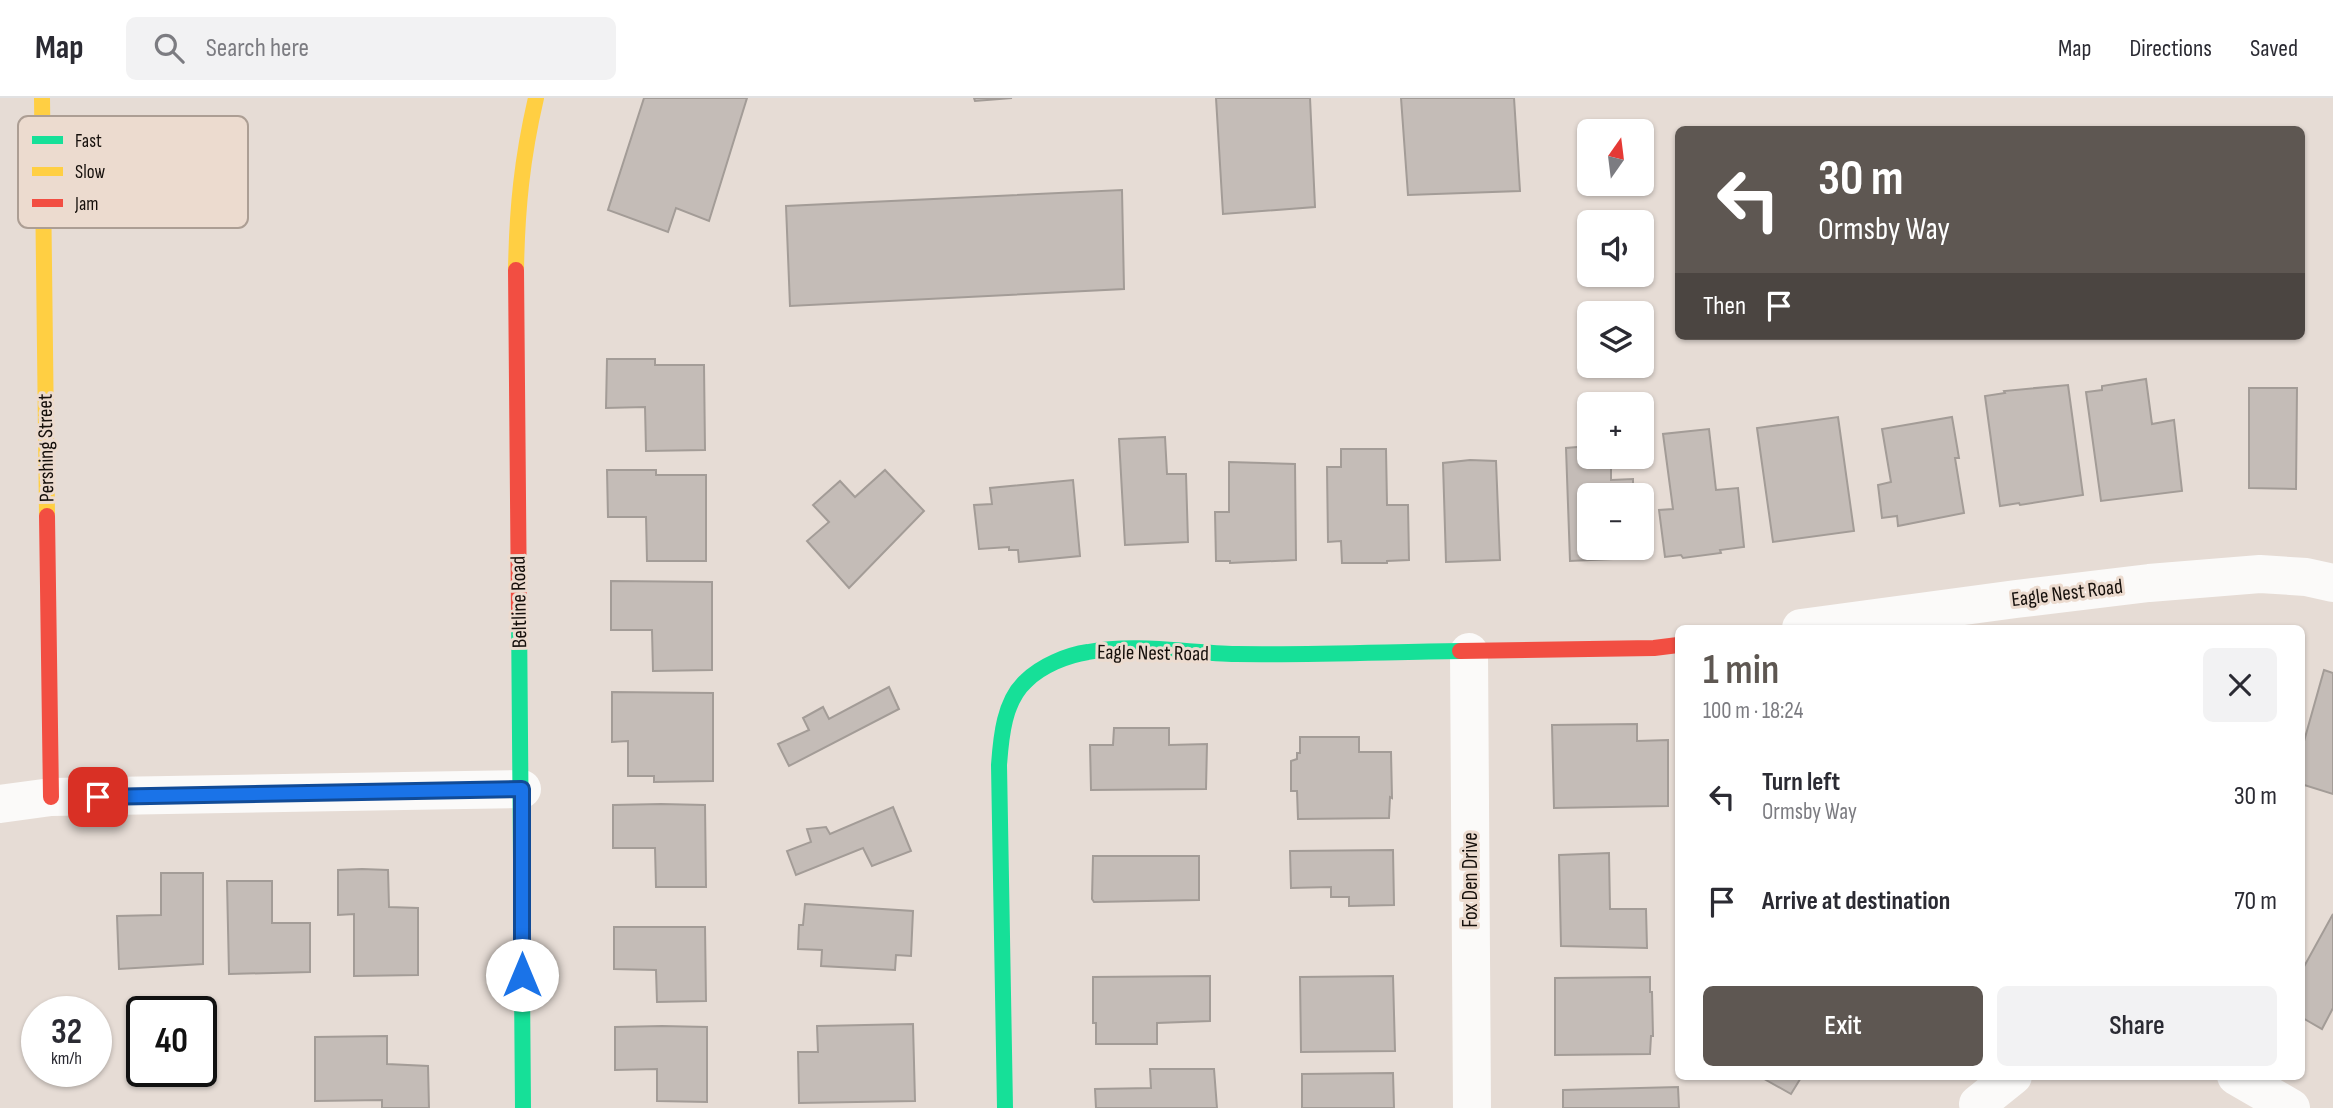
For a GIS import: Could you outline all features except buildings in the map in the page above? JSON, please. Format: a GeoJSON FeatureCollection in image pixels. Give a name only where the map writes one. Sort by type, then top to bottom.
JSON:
{"type":"FeatureCollection","features":[{"type":"Feature","properties":{"kind":"street","name":"Pershing Street"},"geometry":{"type":"LineString","coordinates":[[41,98],[41,116]]}},
{"type":"Feature","properties":{"kind":"street","name":"Beltline Road"},"geometry":{"type":"LineString","coordinates":[[523,1108],[522,789],[515,320],[517,216],[524,149],[536,98]]}},
{"type":"Feature","properties":{"kind":"street","name":"Pershing Street"},"geometry":{"type":"LineString","coordinates":[[43,228],[51,797]]}},
{"type":"Feature","properties":{"kind":"street","name":"Eagle Nest Road"},"geometry":{"type":"LineString","coordinates":[[1823,625],[2149,583],[2260,574],[2333,583]]}},
{"type":"Feature","properties":{"kind":"street","name":"Eagle Nest Road"},"geometry":{"type":"LineString","coordinates":[[1005,1108],[999,756],[1010,705],[1024,681],[1059,662],[1091,651],[1125,649],[1232,654],[1469,652],[1675,645]]}},
{"type":"Feature","properties":{"kind":"street","name":"Fox Den Drive"},"geometry":{"type":"LineString","coordinates":[[1469,652],[1472,1108]]}},
{"type":"Feature","properties":{"kind":"street"},"geometry":{"type":"LineString","coordinates":[[0,804],[51,797],[522,789]]}},
{"type":"Feature","properties":{"kind":"street"},"geometry":{"type":"LineString","coordinates":[[1978,1104],[2008,1080]]}},
{"type":"Feature","properties":{"kind":"street"},"geometry":{"type":"LineString","coordinates":[[2243,1080],[2291,1108]]}},
{"type":"Feature","properties":{"kind":"traffic: fast"},"geometry":{"type":"LineString","coordinates":[[519,612],[523,1108]]}},
{"type":"Feature","properties":{"kind":"traffic: fast"},"geometry":{"type":"LineString","coordinates":[[1005,1108],[999,765],[1008,709],[1026,681],[1047,666],[1063,659],[1106,649],[1143,648],[1264,654],[1460,651]]}},
{"type":"Feature","properties":{"kind":"traffic: slow"},"geometry":{"type":"LineString","coordinates":[[42,98],[42,116]]}},
{"type":"Feature","properties":{"kind":"traffic: slow"},"geometry":{"type":"LineString","coordinates":[[516,270],[521,184],[536,98]]}},
{"type":"Feature","properties":{"kind":"traffic: slow"},"geometry":{"type":"LineString","coordinates":[[44,228],[47,516]]}},
{"type":"Feature","properties":{"kind":"traffic: jam"},"geometry":{"type":"LineString","coordinates":[[516,270],[519,612]]}},
{"type":"Feature","properties":{"kind":"traffic: jam"},"geometry":{"type":"LineString","coordinates":[[47,516],[51,797]]}},
{"type":"Feature","properties":{"kind":"traffic: jam"},"geometry":{"type":"LineString","coordinates":[[1460,651],[1675,645]]}},
{"type":"Feature","properties":{"kind":"route"},"geometry":{"type":"LineString","coordinates":[[98,797],[522,789],[522,975]]}}]}
